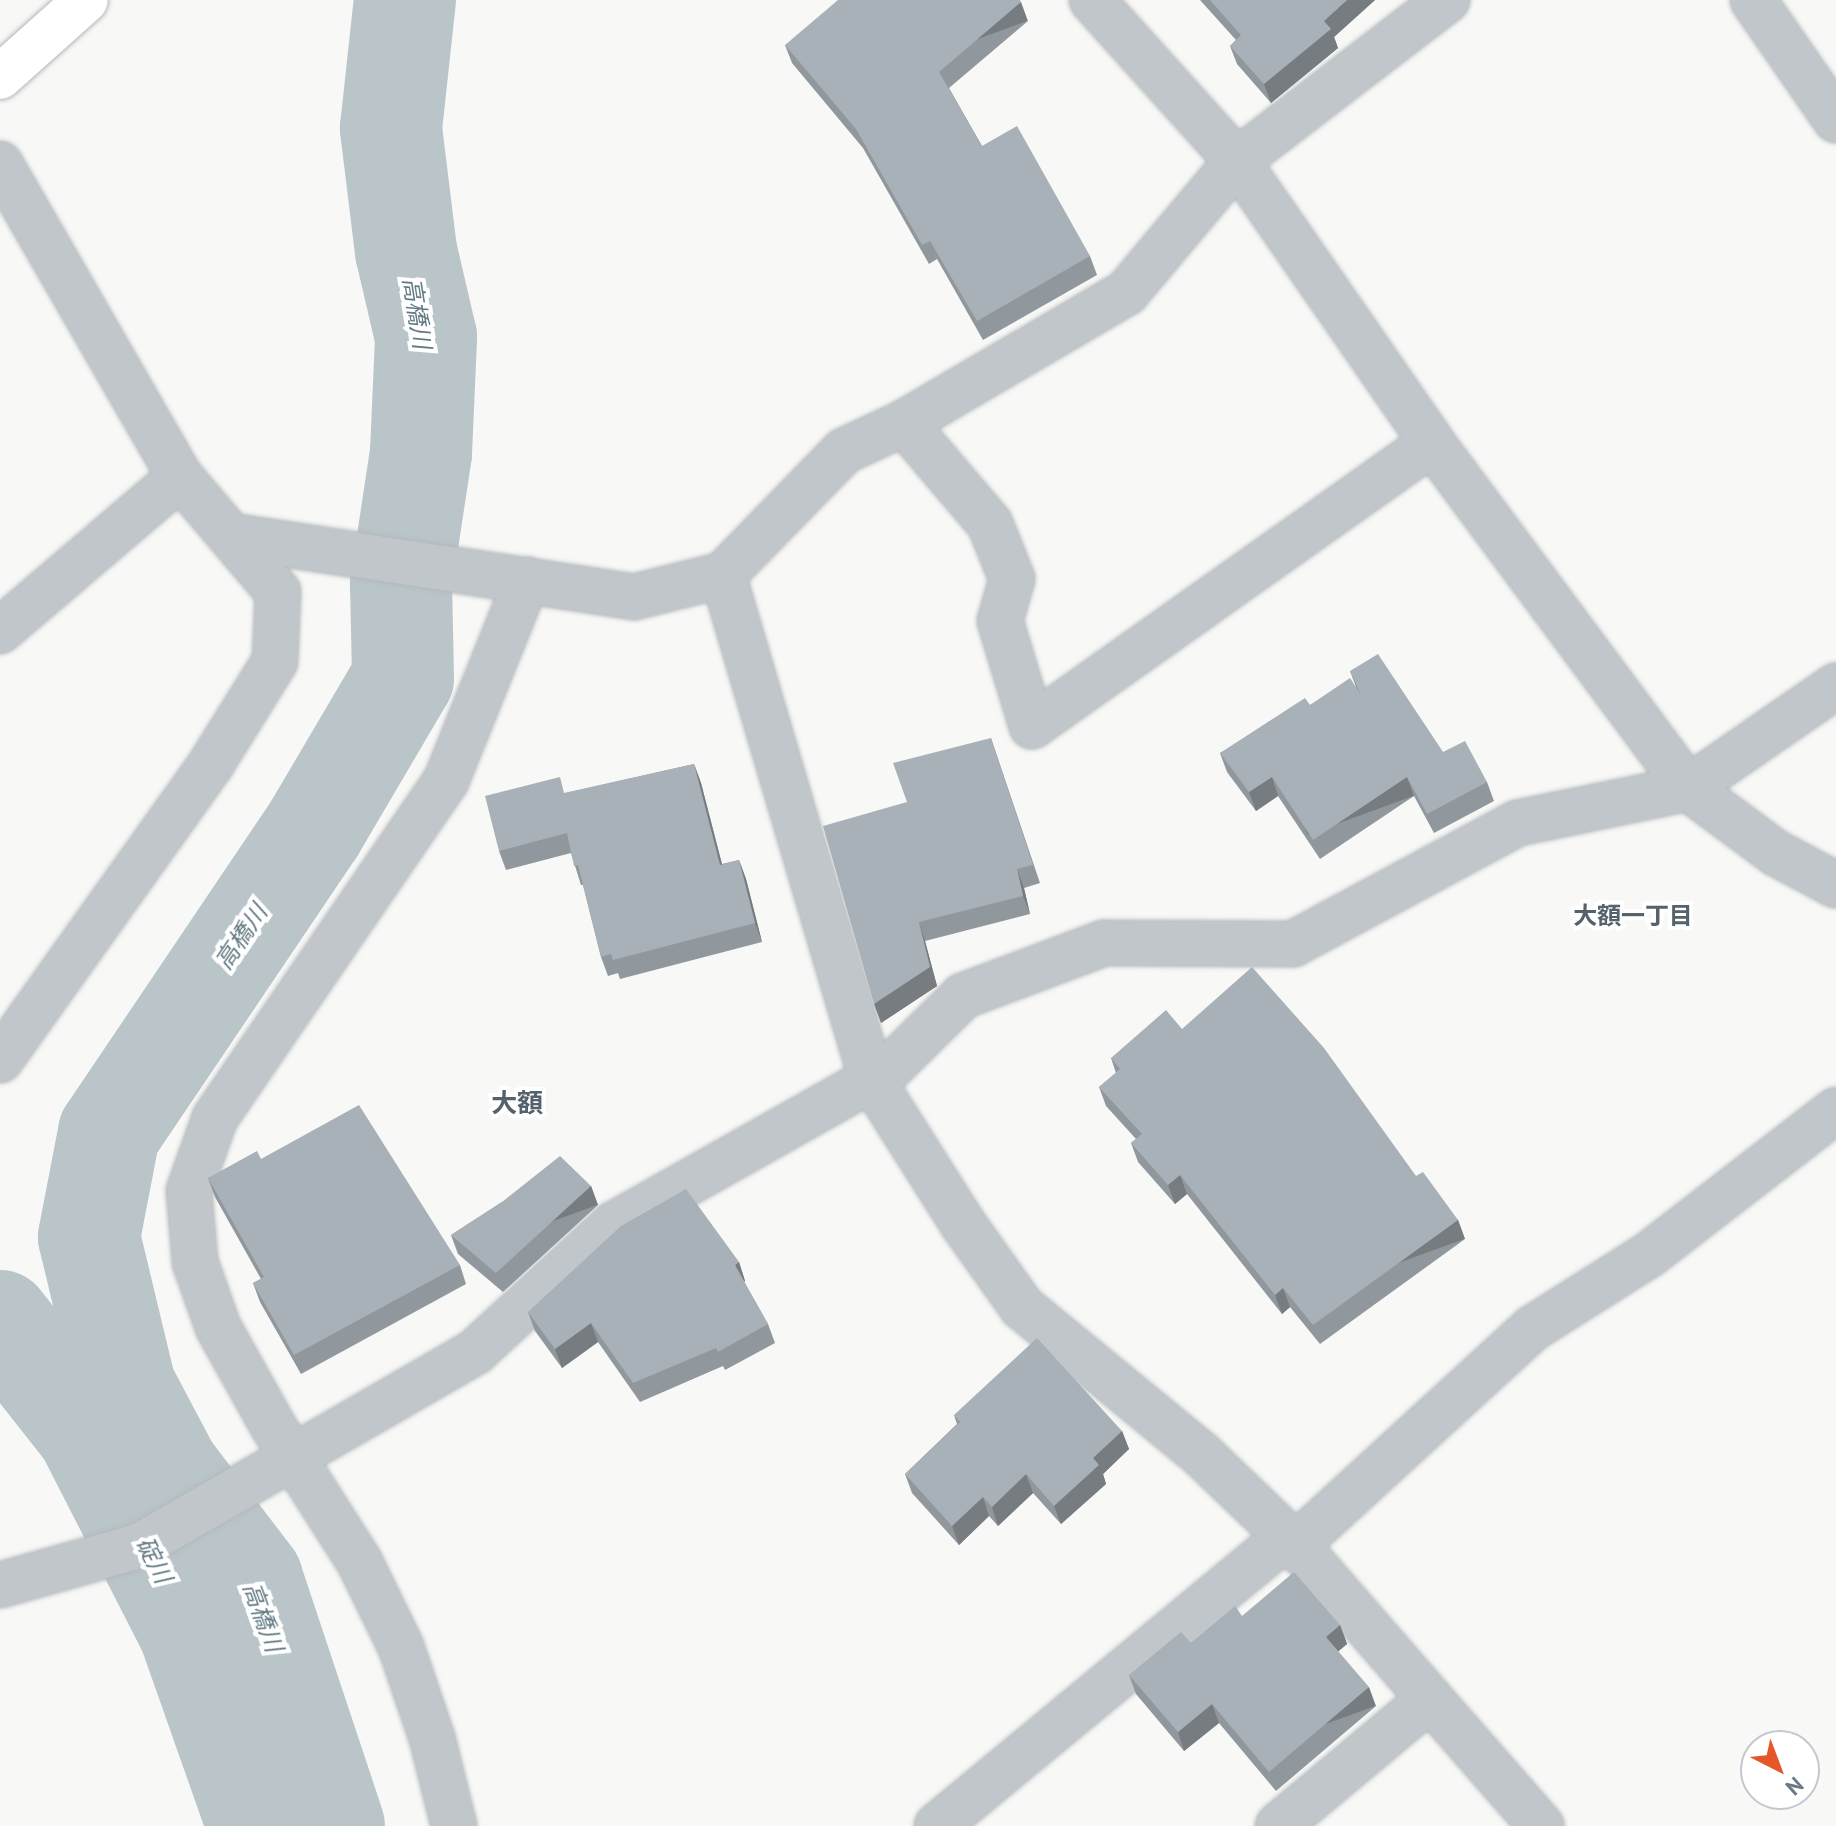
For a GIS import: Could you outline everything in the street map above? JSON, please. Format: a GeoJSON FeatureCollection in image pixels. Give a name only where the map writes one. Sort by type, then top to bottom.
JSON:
{"type":"FeatureCollection","features":[{"type":"Feature","properties":{"kind":"main road"},"geometry":{"type":"LineString","coordinates":[[0,77],[86,0]]}},
{"type":"Feature","properties":{"kind":"street"},"geometry":{"type":"LineString","coordinates":[[1092,0],[1237,161],[1432,443],[1688,788],[1776,853],[1836,885]]}},
{"type":"Feature","properties":{"kind":"street"},"geometry":{"type":"LineString","coordinates":[[231,536],[634,597],[723,575],[844,451],[904,423],[1127,292],[1237,161],[1447,0]]}},
{"type":"Feature","properties":{"kind":"street"},"geometry":{"type":"LineString","coordinates":[[1753,0],[1836,120]]}},
{"type":"Feature","properties":{"kind":"street"},"geometry":{"type":"LineString","coordinates":[[0,164],[180,477],[278,592],[275,661],[211,764],[0,1060]]}},
{"type":"Feature","properties":{"kind":"street"},"geometry":{"type":"LineString","coordinates":[[904,423],[990,524],[1012,579],[1000,621],[1032,726],[1432,443]]}},
{"type":"Feature","properties":{"kind":"street"},"geometry":{"type":"LineString","coordinates":[[0,631],[180,477]]}},
{"type":"Feature","properties":{"kind":"street"},"geometry":{"type":"LineString","coordinates":[[723,575],[872,1080],[963,1224],[1022,1307],[1201,1454],[1296,1545],[1541,1826]]}},
{"type":"Feature","properties":{"kind":"street"},"geometry":{"type":"LineString","coordinates":[[454,1826],[432,1738],[401,1647],[359,1561],[280,1466],[218,1327],[195,1262],[189,1191],[215,1118],[446,781],[527,580]]}},
{"type":"Feature","properties":{"kind":"street"},"geometry":{"type":"LineString","coordinates":[[0,1585],[139,1546],[475,1352],[613,1225],[888,1070],[963,996],[1104,943],[1293,944],[1518,823],[1688,788],[1836,686]]}},
{"type":"Feature","properties":{"kind":"street"},"geometry":{"type":"LineString","coordinates":[[937,1826],[1274,1547],[1296,1545],[1533,1328],[1650,1254],[1836,1110]]}},
{"type":"Feature","properties":{"kind":"street"},"geometry":{"type":"LineString","coordinates":[[1278,1826],[1430,1699]]}},
{"type":"Feature","properties":{"kind":"building"},"geometry":{"type":"Polygon","coordinates":[[[838,0],[1020,0],[939,72],[982,146],[1017,126],[1090,256],[977,321],[930,241],[922,245],[856,129],[785,45],[838,0]]]}},
{"type":"Feature","properties":{"kind":"building"},"geometry":{"type":"Polygon","coordinates":[[[1210,0],[1347,0],[1324,21],[1331,29],[1264,84],[1230,46],[1241,35],[1210,0]]]}},
{"type":"Feature","properties":{"kind":"building"},"geometry":{"type":"Polygon","coordinates":[[[1378,654],[1443,752],[1465,741],[1487,782],[1427,814],[1407,777],[1313,840],[1272,777],[1249,792],[1220,753],[1305,698],[1310,705],[1350,678],[1361,695],[1350,671],[1378,654]]]}},
{"type":"Feature","properties":{"kind":"building"},"geometry":{"type":"Polygon","coordinates":[[[991,738],[1033,865],[1017,869],[1023,896],[919,922],[930,967],[874,1004],[823,826],[907,802],[893,763],[991,738]]]}},
{"type":"Feature","properties":{"kind":"building"},"geometry":{"type":"Polygon","coordinates":[[[694,764],[720,865],[739,860],[755,923],[613,960],[611,954],[601,957],[567,833],[499,851],[485,796],[560,777],[564,793],[694,764]]]}},
{"type":"Feature","properties":{"kind":"building"},"geometry":{"type":"Polygon","coordinates":[[[1252,967],[1324,1048],[1416,1176],[1423,1172],[1458,1220],[1313,1325],[1283,1288],[1275,1295],[1180,1175],[1168,1185],[1131,1143],[1142,1134],[1099,1087],[1120,1069],[1111,1058],[1166,1010],[1182,1029],[1252,967]]]}},
{"type":"Feature","properties":{"kind":"building"},"geometry":{"type":"Polygon","coordinates":[[[359,1105],[460,1265],[294,1355],[253,1283],[264,1277],[208,1178],[257,1151],[261,1159],[359,1105]]]}},
{"type":"Feature","properties":{"kind":"building"},"geometry":{"type":"Polygon","coordinates":[[[560,1156],[591,1186],[496,1273],[451,1235],[502,1202],[560,1156]]]}},
{"type":"Feature","properties":{"kind":"building"},"geometry":{"type":"Polygon","coordinates":[[[686,1189],[739,1262],[735,1265],[768,1324],[718,1352],[716,1348],[633,1383],[591,1323],[555,1349],[528,1312],[621,1226],[686,1189]]]}},
{"type":"Feature","properties":{"kind":"building"},"geometry":{"type":"Polygon","coordinates":[[[1037,1338],[1122,1431],[1093,1458],[1099,1465],[1054,1506],[1026,1474],[992,1507],[983,1497],[952,1526],[905,1474],[960,1422],[954,1415],[1037,1338]]]}},
{"type":"Feature","properties":{"kind":"building"},"geometry":{"type":"Polygon","coordinates":[[[1294,1572],[1340,1625],[1326,1637],[1369,1687],[1269,1772],[1212,1704],[1178,1732],[1129,1675],[1181,1632],[1191,1643],[1235,1606],[1242,1616],[1294,1572]]]}},
{"type":"Feature","properties":{"kind":"waterway","name":"高橋川"},"geometry":{"type":"LineString","coordinates":[[334,1826],[252,1579],[169,1470],[125,1387],[89,1237],[109,1133],[314,829],[403,678],[401,585],[421,453],[426,337],[406,251],[391,128],[405,0]]}},
{"type":"Feature","properties":{"kind":"waterway","name":"碇川"},"geometry":{"type":"LineString","coordinates":[[0,1321],[87,1431],[189,1630],[258,1826]]}},
{"type":"Feature","properties":{"kind":"district","name":"大額一丁目"},"geometry":{"type":"Point","coordinates":[1633,916]}},
{"type":"Feature","properties":{"kind":"district","name":"大額"},"geometry":{"type":"Point","coordinates":[517,1103]}}]}
